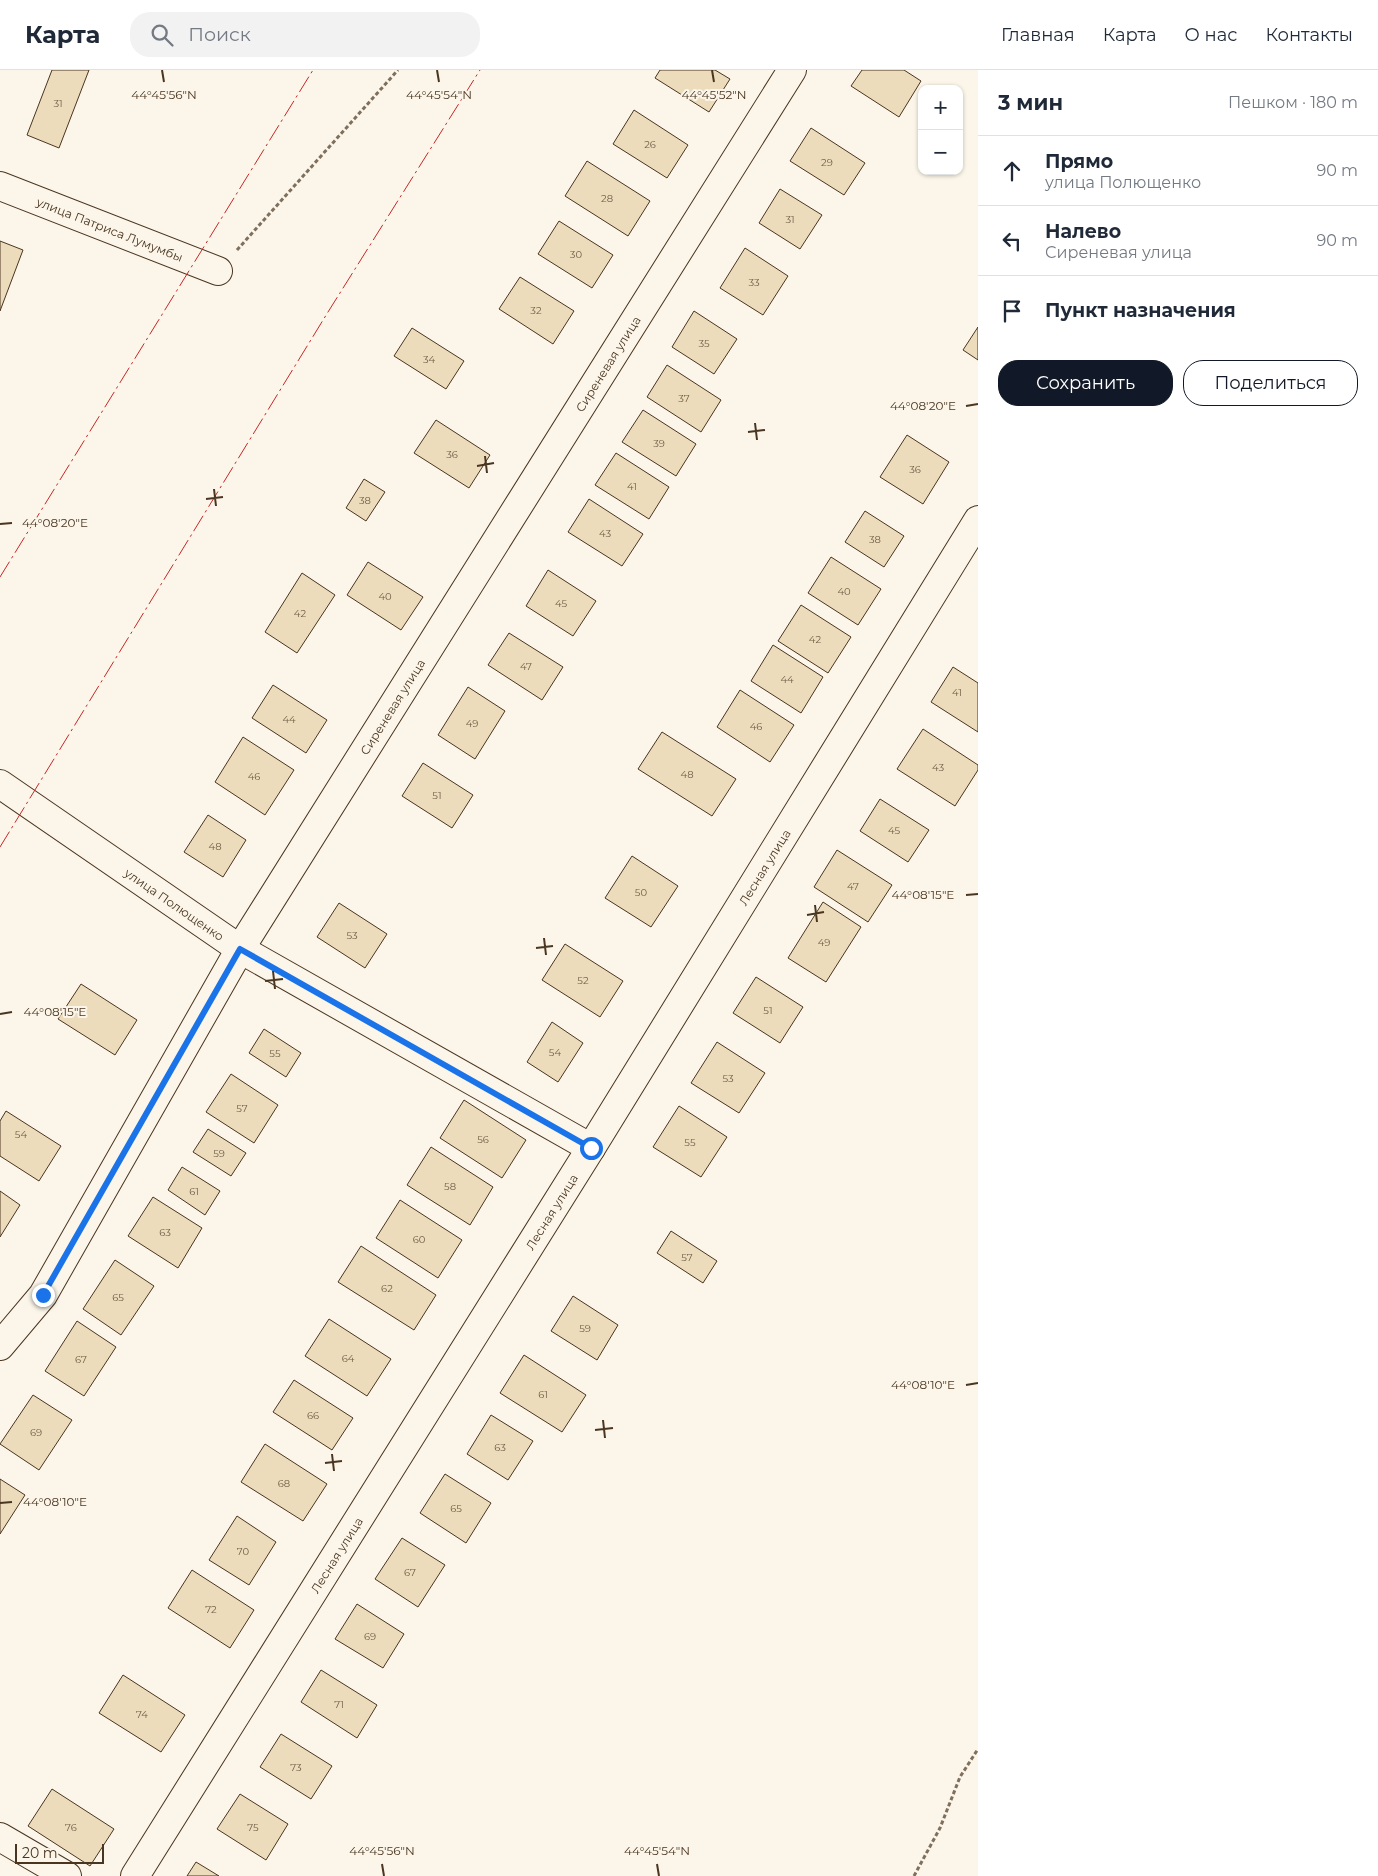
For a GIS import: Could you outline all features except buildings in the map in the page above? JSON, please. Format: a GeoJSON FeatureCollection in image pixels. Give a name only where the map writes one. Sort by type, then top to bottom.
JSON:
{"type":"FeatureCollection","features":[{"type":"Feature","properties":{"kind":"street","name":"Сиреневая улица"},"geometry":{"type":"LineString","coordinates":[[0,1346],[43,1295],[240,949],[792,70]]}},
{"type":"Feature","properties":{"kind":"street","name":"улица Патриса Лумумбы"},"geometry":{"type":"LineString","coordinates":[[0,186],[218,271]]}},
{"type":"Feature","properties":{"kind":"street","name":"Лесная улица"},"geometry":{"type":"LineString","coordinates":[[135,1876],[591,1148],[978,520]]}},
{"type":"Feature","properties":{"kind":"street","name":"улица Полющенко"},"geometry":{"type":"LineString","coordinates":[[0,784],[240,949],[591,1148]]}},
{"type":"Feature","properties":{"kind":"street"},"geometry":{"type":"LineString","coordinates":[[0,1837],[67,1876]]}},
{"type":"Feature","properties":{"kind":"path"},"geometry":{"type":"LineString","coordinates":[[218,271],[398,70]]}},
{"type":"Feature","properties":{"kind":"path"},"geometry":{"type":"LineString","coordinates":[[914,1876],[940,1828],[960,1777],[978,1749]]}},
{"type":"Feature","properties":{"kind":"power"},"geometry":{"type":"LineString","coordinates":[[0,577],[313,70]]}},
{"type":"Feature","properties":{"kind":"power"},"geometry":{"type":"LineString","coordinates":[[0,847],[328,312],[480,70]]}},
{"type":"Feature","properties":{"kind":"route"},"geometry":{"type":"LineString","coordinates":[[43,1295],[240,949],[591,1148]]}}]}
